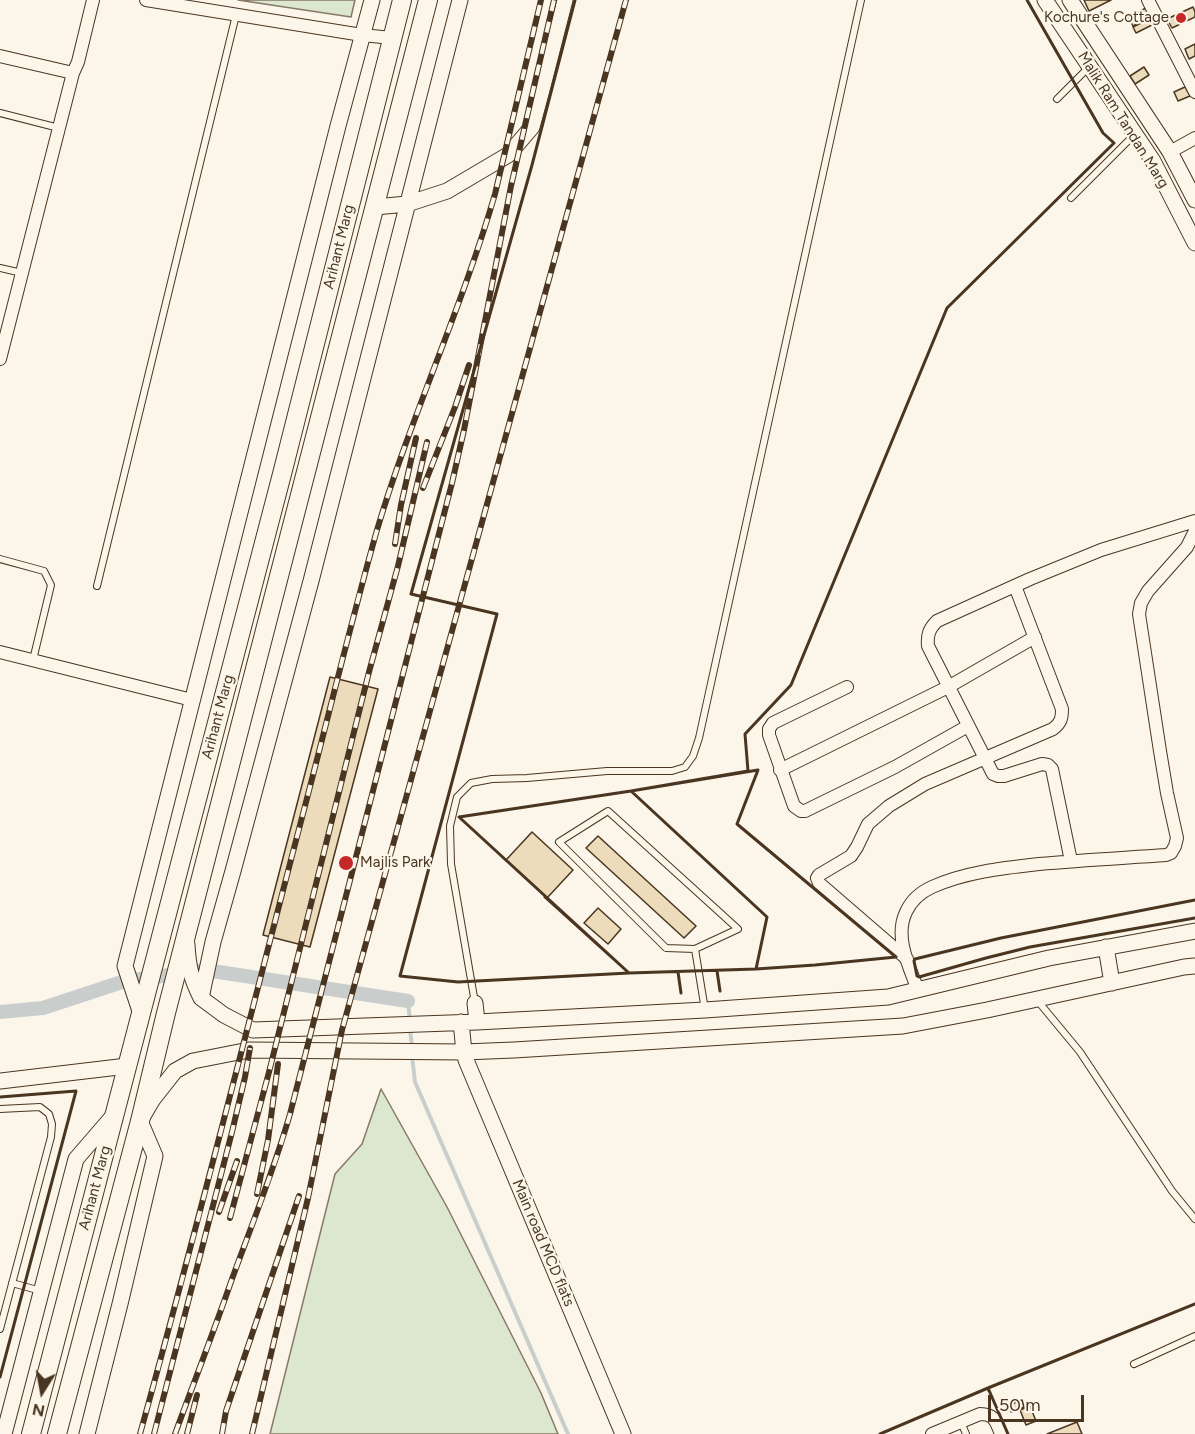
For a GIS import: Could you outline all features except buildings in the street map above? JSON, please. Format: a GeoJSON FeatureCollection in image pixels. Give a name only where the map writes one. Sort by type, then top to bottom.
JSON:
{"type":"FeatureCollection","features":[{"type":"Feature","properties":{"kind":"main road","name":"Arihant Marg"},"geometry":{"type":"LineString","coordinates":[[31,1434],[273,508],[402,0]]}},
{"type":"Feature","properties":{"kind":"main road","name":"Arihant Marg"},"geometry":{"type":"LineString","coordinates":[[57,1434],[140,1121],[428,0]]}},
{"type":"Feature","properties":{"kind":"main road"},"geometry":{"type":"LineString","coordinates":[[273,508],[296,514]]}},
{"type":"Feature","properties":{"kind":"main road"},"geometry":{"type":"LineString","coordinates":[[40,1399],[65,1406]]}},
{"type":"Feature","properties":{"kind":"street"},"geometry":{"type":"LineString","coordinates":[[0,359],[4,325],[22,273],[93,0]]}},
{"type":"Feature","properties":{"kind":"street"},"geometry":{"type":"LineString","coordinates":[[146,0],[392,38]]}},
{"type":"Feature","properties":{"kind":"street"},"geometry":{"type":"LineString","coordinates":[[141,1009],[125,966],[372,0]]}},
{"type":"Feature","properties":{"kind":"street"},"geometry":{"type":"LineString","coordinates":[[202,991],[313,574],[460,0]]}},
{"type":"Feature","properties":{"kind":"street"},"geometry":{"type":"LineString","coordinates":[[375,207],[407,204],[447,191],[508,155],[532,128],[565,0]]}},
{"type":"Feature","properties":{"kind":"street","name":"Malik Ram Tandan Marg"},"geometry":{"type":"LineString","coordinates":[[1045,0],[1153,161],[1195,243]]}},
{"type":"Feature","properties":{"kind":"street","name":"Malik Ram Tandan Marg"},"geometry":{"type":"LineString","coordinates":[[1070,0],[1170,152],[1195,200]]}},
{"type":"Feature","properties":{"kind":"street"},"geometry":{"type":"LineString","coordinates":[[1148,0],[1195,92]]}},
{"type":"Feature","properties":{"kind":"street"},"geometry":{"type":"LineString","coordinates":[[0,56],[73,73]]}},
{"type":"Feature","properties":{"kind":"street"},"geometry":{"type":"LineString","coordinates":[[1153,161],[1195,138]]}},
{"type":"Feature","properties":{"kind":"street"},"geometry":{"type":"LineString","coordinates":[[1071,861],[1052,769],[1042,764],[1004,777],[993,774],[928,646],[929,629],[937,621],[1101,550],[1195,521]]}},
{"type":"Feature","properties":{"kind":"street"},"geometry":{"type":"LineString","coordinates":[[918,990],[906,958],[901,936],[902,926],[905,912],[913,900],[930,887],[968,875],[1006,867],[1171,853],[1177,838],[1167,793],[1139,614],[1140,603],[1148,591],[1187,547],[1195,531]]}},
{"type":"Feature","properties":{"kind":"street"},"geometry":{"type":"LineString","coordinates":[[906,958],[819,883],[817,878],[851,856],[868,824],[889,806],[925,784],[1058,725],[1062,718],[1062,709],[1015,586]]}},
{"type":"Feature","properties":{"kind":"street"},"geometry":{"type":"LineString","coordinates":[[780,770],[948,687],[1035,637]]}},
{"type":"Feature","properties":{"kind":"street"},"geometry":{"type":"LineString","coordinates":[[0,652],[192,700]]}},
{"type":"Feature","properties":{"kind":"street"},"geometry":{"type":"LineString","coordinates":[[847,687],[773,723],[769,729],[780,770],[794,806],[801,811],[895,767],[968,726]]}},
{"type":"Feature","properties":{"kind":"street"},"geometry":{"type":"LineString","coordinates":[[185,943],[192,980],[224,1015],[253,1030],[477,1022],[705,1010],[888,997],[1049,958],[1195,931]]}},
{"type":"Feature","properties":{"kind":"street"},"geometry":{"type":"LineString","coordinates":[[1106,947],[1112,983]]}},
{"type":"Feature","properties":{"kind":"street"},"geometry":{"type":"LineString","coordinates":[[87,1434],[155,1156],[140,1121],[153,1099],[175,1071],[193,1061],[249,1050],[464,1052],[903,1026],[1195,966]]}},
{"type":"Feature","properties":{"kind":"street"},"geometry":{"type":"LineString","coordinates":[[475,1003],[477,1022]]}},
{"type":"Feature","properties":{"kind":"street","name":"Main road MCD flats"},"geometry":{"type":"LineString","coordinates":[[461,1022],[464,1052],[623,1434]]}},
{"type":"Feature","properties":{"kind":"street"},"geometry":{"type":"LineString","coordinates":[[0,1081],[127,1066]]}},
{"type":"Feature","properties":{"kind":"street"},"geometry":{"type":"LineString","coordinates":[[4,1434],[76,1160],[115,1114]]}},
{"type":"Feature","properties":{"kind":"street"},"geometry":{"type":"LineString","coordinates":[[935,1433],[964,1428],[980,1414],[988,1414],[994,1419],[1000,1434]]}},
{"type":"Feature","properties":{"kind":"lane"},"geometry":{"type":"LineString","coordinates":[[475,1003],[451,864],[450,826],[457,797],[471,783],[492,779],[607,771],[672,771],[685,767],[693,756],[699,738],[861,0]]}},
{"type":"Feature","properties":{"kind":"lane"},"geometry":{"type":"LineString","coordinates":[[97,585],[236,14]]}},
{"type":"Feature","properties":{"kind":"lane"},"geometry":{"type":"LineString","coordinates":[[1058,99],[1090,66]]}},
{"type":"Feature","properties":{"kind":"lane"},"geometry":{"type":"LineString","coordinates":[[0,113],[59,128]]}},
{"type":"Feature","properties":{"kind":"lane"},"geometry":{"type":"LineString","coordinates":[[1071,198],[1136,134]]}},
{"type":"Feature","properties":{"kind":"lane"},"geometry":{"type":"LineString","coordinates":[[0,268],[22,273]]}},
{"type":"Feature","properties":{"kind":"lane"},"geometry":{"type":"LineString","coordinates":[[0,568],[1,560],[44,571],[51,585],[33,660]]}},
{"type":"Feature","properties":{"kind":"lane"},"geometry":{"type":"LineString","coordinates":[[608,811],[738,929],[695,949],[666,948],[559,842],[608,811]]}},
{"type":"Feature","properties":{"kind":"lane"},"geometry":{"type":"LineString","coordinates":[[695,949],[705,1010]]}},
{"type":"Feature","properties":{"kind":"lane"},"geometry":{"type":"LineString","coordinates":[[1037,999],[1080,1052],[1172,1191],[1195,1219]]}},
{"type":"Feature","properties":{"kind":"lane"},"geometry":{"type":"LineString","coordinates":[[0,1109],[40,1107],[49,1114],[52,1124],[51,1137],[0,1329]]}},
{"type":"Feature","properties":{"kind":"lane"},"geometry":{"type":"LineString","coordinates":[[12,1283],[42,1291]]}},
{"type":"Feature","properties":{"kind":"lane"},"geometry":{"type":"LineString","coordinates":[[1134,1364],[1195,1336]]}},
{"type":"Feature","properties":{"kind":"green space"},"geometry":{"type":"Polygon","coordinates":[[[238,0],[355,0],[351,17],[238,0]]]}},
{"type":"Feature","properties":{"kind":"green space"},"geometry":{"type":"Polygon","coordinates":[[[381,1089],[447,1207],[541,1393],[558,1434],[270,1434],[335,1174],[362,1144],[381,1089]]]}},
{"type":"Feature","properties":{"kind":"waterway"},"geometry":{"type":"LineString","coordinates":[[0,1012],[43,1008],[125,981],[206,970],[408,1001]]}},
{"type":"Feature","properties":{"kind":"waterway"},"geometry":{"type":"LineString","coordinates":[[408,1001],[410,1022]]}},
{"type":"Feature","properties":{"kind":"waterway"},"geometry":{"type":"LineString","coordinates":[[410,1029],[412,1048]]}},
{"type":"Feature","properties":{"kind":"waterway"},"geometry":{"type":"LineString","coordinates":[[412,1056],[415,1082],[568,1434]]}},
{"type":"Feature","properties":{"kind":"railway"},"geometry":{"type":"LineString","coordinates":[[140,1434],[377,530],[495,194],[541,0]]}},
{"type":"Feature","properties":{"kind":"railway"},"geometry":{"type":"LineString","coordinates":[[175,1434],[270,1176],[290,1114],[452,483],[511,186],[554,0]]}},
{"type":"Feature","properties":{"kind":"railway"},"geometry":{"type":"LineString","coordinates":[[252,1434],[308,1198],[342,1030],[626,0]]}},
{"type":"Feature","properties":{"kind":"railway"},"geometry":{"type":"LineString","coordinates":[[423,488],[469,365]]}},
{"type":"Feature","properties":{"kind":"railway"},"geometry":{"type":"LineString","coordinates":[[395,544],[416,438]]}},
{"type":"Feature","properties":{"kind":"railway"},"geometry":{"type":"LineString","coordinates":[[230,1218],[398,566],[427,442]]}},
{"type":"Feature","properties":{"kind":"railway"},"geometry":{"type":"LineString","coordinates":[[154,1434],[232,1132],[250,1048]]}},
{"type":"Feature","properties":{"kind":"railway"},"geometry":{"type":"LineString","coordinates":[[257,1194],[268,1140],[278,1064]]}},
{"type":"Feature","properties":{"kind":"railway"},"geometry":{"type":"LineString","coordinates":[[219,1212],[237,1161]]}},
{"type":"Feature","properties":{"kind":"railway"},"geometry":{"type":"LineString","coordinates":[[222,1434],[226,1411],[299,1196]]}},
{"type":"Feature","properties":{"kind":"railway"},"geometry":{"type":"LineString","coordinates":[[187,1434],[197,1395]]}},
{"type":"Feature","properties":{"kind":"wall"},"geometry":{"type":"LineString","coordinates":[[545,897],[629,973],[458,982],[400,976],[497,614],[411,594],[532,165],[575,0]]}},
{"type":"Feature","properties":{"kind":"wall"},"geometry":{"type":"LineString","coordinates":[[508,862],[459,817],[748,771],[745,734],[791,685],[947,308],[1114,143],[1103,133],[1027,0]]}},
{"type":"Feature","properties":{"kind":"wall"},"geometry":{"type":"LineString","coordinates":[[758,770],[737,824],[896,957],[756,969],[767,917],[631,791],[758,770]]}},
{"type":"Feature","properties":{"kind":"wall"},"geometry":{"type":"LineString","coordinates":[[631,791],[767,917],[756,969],[629,973],[459,817],[631,791]]}},
{"type":"Feature","properties":{"kind":"wall"},"geometry":{"type":"LineString","coordinates":[[1195,900],[1001,938],[914,961],[919,977],[1030,947],[1195,918]]}},
{"type":"Feature","properties":{"kind":"wall"},"geometry":{"type":"LineString","coordinates":[[717,971],[720,991]]}},
{"type":"Feature","properties":{"kind":"wall"},"geometry":{"type":"LineString","coordinates":[[678,972],[681,993]]}},
{"type":"Feature","properties":{"kind":"wall"},"geometry":{"type":"LineString","coordinates":[[0,1097],[76,1091],[0,1377]]}},
{"type":"Feature","properties":{"kind":"wall"},"geometry":{"type":"LineString","coordinates":[[1008,1434],[988,1388],[1195,1304]]}},
{"type":"Feature","properties":{"kind":"wall"},"geometry":{"type":"LineString","coordinates":[[880,1434],[988,1388],[989,1391]]}},
{"type":"Feature","properties":{"kind":"place","name":"Kochure's Cottage"},"geometry":{"type":"Point","coordinates":[1181,18]}},
{"type":"Feature","properties":{"kind":"place","name":"Majlis Park"},"geometry":{"type":"Point","coordinates":[346,863]}}]}
